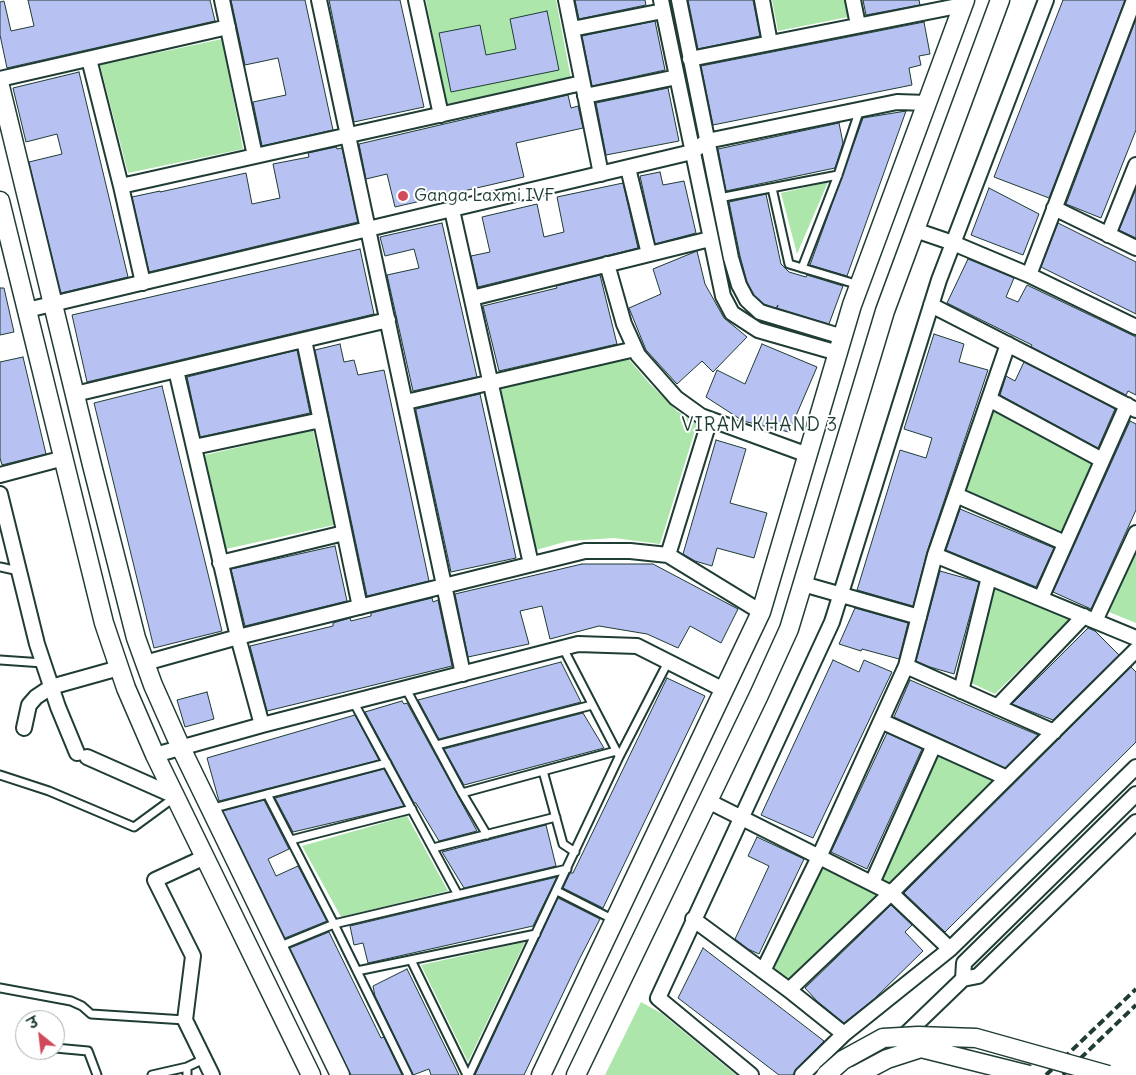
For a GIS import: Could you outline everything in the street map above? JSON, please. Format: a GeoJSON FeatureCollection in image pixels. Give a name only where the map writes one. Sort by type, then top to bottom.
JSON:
{"type":"FeatureCollection","features":[{"type":"Feature","properties":{"kind":"street"},"geometry":{"type":"LineString","coordinates":[[222,0],[255,156]]}},
{"type":"Feature","properties":{"kind":"street"},"geometry":{"type":"LineString","coordinates":[[319,0],[463,674]]}},
{"type":"Feature","properties":{"kind":"street"},"geometry":{"type":"LineString","coordinates":[[416,0],[441,115]]}},
{"type":"Feature","properties":{"kind":"street"},"geometry":{"type":"LineString","coordinates":[[566,0],[601,174]]}},
{"type":"Feature","properties":{"kind":"street"},"geometry":{"type":"LineString","coordinates":[[679,0],[707,141],[739,285],[747,300],[760,312],[840,345]]}},
{"type":"Feature","properties":{"kind":"street"},"geometry":{"type":"LineString","coordinates":[[762,0],[770,43]]}},
{"type":"Feature","properties":{"kind":"street"},"geometry":{"type":"LineString","coordinates":[[853,0],[858,25]]}},
{"type":"Feature","properties":{"kind":"street"},"geometry":{"type":"LineString","coordinates":[[576,1075],[790,629],[885,311],[1000,0]]}},
{"type":"Feature","properties":{"kind":"street"},"geometry":{"type":"LineString","coordinates":[[750,1075],[658,998],[832,622],[952,243],[1046,0]]}},
{"type":"Feature","properties":{"kind":"street"},"geometry":{"type":"LineString","coordinates":[[1029,275],[1134,0]]}},
{"type":"Feature","properties":{"kind":"street"},"geometry":{"type":"LineString","coordinates":[[541,1075],[761,612],[859,285],[964,2],[938,5],[858,25],[690,58]]}},
{"type":"Feature","properties":{"kind":"street"},"geometry":{"type":"LineString","coordinates":[[572,29],[662,5],[723,296],[732,313],[758,330],[840,345]]}},
{"type":"Feature","properties":{"kind":"street"},"geometry":{"type":"LineString","coordinates":[[0,78],[228,27]]}},
{"type":"Feature","properties":{"kind":"street"},"geometry":{"type":"LineString","coordinates":[[89,59],[122,186],[143,283]]}},
{"type":"Feature","properties":{"kind":"street"},"geometry":{"type":"LineString","coordinates":[[122,186],[441,115],[583,89],[677,77]]}},
{"type":"Feature","properties":{"kind":"street"},"geometry":{"type":"LineString","coordinates":[[0,86],[2,105],[136,638],[181,748],[340,1075]]}},
{"type":"Feature","properties":{"kind":"street"},"geometry":{"type":"LineString","coordinates":[[27,310],[628,168],[692,152],[707,141],[897,102],[927,102]]}},
{"type":"Feature","properties":{"kind":"street"},"geometry":{"type":"LineString","coordinates":[[1108,235],[1136,165]]}},
{"type":"Feature","properties":{"kind":"street"},"geometry":{"type":"LineString","coordinates":[[628,168],[649,254]]}},
{"type":"Feature","properties":{"kind":"street"},"geometry":{"type":"LineString","coordinates":[[0,201],[3,223],[27,310],[104,623],[126,688],[155,755],[311,1075]]}},
{"type":"Feature","properties":{"kind":"street"},"geometry":{"type":"LineString","coordinates":[[1054,208],[1136,248]]}},
{"type":"Feature","properties":{"kind":"street"},"geometry":{"type":"LineString","coordinates":[[452,210],[531,564]]}},
{"type":"Feature","properties":{"kind":"street"},"geometry":{"type":"LineString","coordinates":[[915,230],[1029,275],[1136,327]]}},
{"type":"Feature","properties":{"kind":"street"},"geometry":{"type":"LineString","coordinates":[[472,298],[710,239]]}},
{"type":"Feature","properties":{"kind":"street"},"geometry":{"type":"LineString","coordinates":[[607,264],[624,324],[638,355],[676,398],[701,416],[808,455]]}},
{"type":"Feature","properties":{"kind":"street"},"geometry":{"type":"LineString","coordinates":[[931,305],[1131,407],[1102,460],[1040,598]]}},
{"type":"Feature","properties":{"kind":"street"},"geometry":{"type":"LineString","coordinates":[[75,394],[388,320]]}},
{"type":"Feature","properties":{"kind":"street"},"geometry":{"type":"LineString","coordinates":[[304,340],[360,608]]}},
{"type":"Feature","properties":{"kind":"street"},"geometry":{"type":"LineString","coordinates":[[763,971],[819,857],[906,666],[935,555],[1008,344]]}},
{"type":"Feature","properties":{"kind":"street"},"geometry":{"type":"LineString","coordinates":[[406,402],[635,349]]}},
{"type":"Feature","properties":{"kind":"street"},"geometry":{"type":"LineString","coordinates":[[176,370],[220,563],[262,725]]}},
{"type":"Feature","properties":{"kind":"street"},"geometry":{"type":"LineString","coordinates":[[989,399],[1102,460]]}},
{"type":"Feature","properties":{"kind":"street"},"geometry":{"type":"LineString","coordinates":[[668,555],[710,419]]}},
{"type":"Feature","properties":{"kind":"street"},"geometry":{"type":"LineString","coordinates":[[194,447],[321,420]]}},
{"type":"Feature","properties":{"kind":"street"},"geometry":{"type":"LineString","coordinates":[[0,475],[64,458]]}},
{"type":"Feature","properties":{"kind":"street"},"geometry":{"type":"LineString","coordinates":[[0,494],[43,663],[51,687],[82,755],[175,796]]}},
{"type":"Feature","properties":{"kind":"street"},"geometry":{"type":"LineString","coordinates":[[956,495],[1065,543]]}},
{"type":"Feature","properties":{"kind":"street"},"geometry":{"type":"LineString","coordinates":[[220,563],[344,533]]}},
{"type":"Feature","properties":{"kind":"street"},"geometry":{"type":"LineString","coordinates":[[997,706],[1090,618],[1135,535]]}},
{"type":"Feature","properties":{"kind":"street"},"geometry":{"type":"LineString","coordinates":[[145,663],[238,637],[585,551],[630,550],[668,555],[761,612]]}},
{"type":"Feature","properties":{"kind":"street"},"geometry":{"type":"LineString","coordinates":[[935,555],[1136,638]]}},
{"type":"Feature","properties":{"kind":"street"},"geometry":{"type":"LineString","coordinates":[[961,690],[989,577]]}},
{"type":"Feature","properties":{"kind":"street"},"geometry":{"type":"LineString","coordinates":[[803,584],[919,617]]}},
{"type":"Feature","properties":{"kind":"street"},"geometry":{"type":"LineString","coordinates":[[155,755],[262,725],[354,703],[578,644],[637,646],[724,690]]}},
{"type":"Feature","properties":{"kind":"street"},"geometry":{"type":"LineString","coordinates":[[789,990],[891,893],[1136,650]]}},
{"type":"Feature","properties":{"kind":"street"},"geometry":{"type":"LineString","coordinates":[[906,666],[1054,732]]}},
{"type":"Feature","properties":{"kind":"street"},"geometry":{"type":"LineString","coordinates":[[24,728],[29,705],[36,697],[51,687],[119,668]]}},
{"type":"Feature","properties":{"kind":"street"},"geometry":{"type":"LineString","coordinates":[[881,721],[1007,778]]}},
{"type":"Feature","properties":{"kind":"street"},"geometry":{"type":"LineString","coordinates":[[872,883],[934,745]]}},
{"type":"Feature","properties":{"kind":"street"},"geometry":{"type":"LineString","coordinates":[[802,1075],[844,1034],[950,949],[1136,767]]}},
{"type":"Feature","properties":{"kind":"street"},"geometry":{"type":"LineString","coordinates":[[963,979],[964,963],[1136,794]]}},
{"type":"Feature","properties":{"kind":"street"},"geometry":{"type":"LineString","coordinates":[[708,801],[891,893],[950,949]]}},
{"type":"Feature","properties":{"kind":"street"},"geometry":{"type":"LineString","coordinates":[[863,1075],[963,979],[978,976],[1136,822]]}},
{"type":"Feature","properties":{"kind":"street"},"geometry":{"type":"LineString","coordinates":[[205,857],[155,880],[193,956],[185,1020],[212,1075]]}},
{"type":"Feature","properties":{"kind":"street"},"geometry":{"type":"LineString","coordinates":[[693,919],[789,990],[844,1034]]}},
{"type":"Feature","properties":{"kind":"street"},"geometry":{"type":"LineString","coordinates":[[826,1075],[843,1060],[883,1038],[918,1036],[976,1038],[1108,1075]]}},
{"type":"Feature","properties":{"kind":"street"},"geometry":{"type":"LineString","coordinates":[[857,1075],[887,1058],[921,1048],[1029,1075]]}},
{"type":"Feature","properties":{"kind":"lane"},"geometry":{"type":"LineString","coordinates":[[802,268],[838,175],[860,109]]}},
{"type":"Feature","properties":{"kind":"lane"},"geometry":{"type":"LineString","coordinates":[[719,198],[838,175]]}},
{"type":"Feature","properties":{"kind":"lane"},"geometry":{"type":"LineString","coordinates":[[772,188],[790,264],[859,285]]}},
{"type":"Feature","properties":{"kind":"lane"},"geometry":{"type":"LineString","coordinates":[[0,566],[20,571]]}},
{"type":"Feature","properties":{"kind":"lane"},"geometry":{"type":"LineString","coordinates":[[563,648],[618,754]]}},
{"type":"Feature","properties":{"kind":"lane"},"geometry":{"type":"LineString","coordinates":[[0,660],[43,663]]}},
{"type":"Feature","properties":{"kind":"lane"},"geometry":{"type":"LineString","coordinates":[[468,1075],[557,891],[618,754],[668,662]]}},
{"type":"Feature","properties":{"kind":"lane"},"geometry":{"type":"LineString","coordinates":[[406,689],[462,793],[487,834]]}},
{"type":"Feature","properties":{"kind":"lane"},"geometry":{"type":"LineString","coordinates":[[354,703],[458,895]]}},
{"type":"Feature","properties":{"kind":"lane"},"geometry":{"type":"LineString","coordinates":[[437,745],[592,704]]}},
{"type":"Feature","properties":{"kind":"lane"},"geometry":{"type":"LineString","coordinates":[[462,793],[543,771],[618,754]]}},
{"type":"Feature","properties":{"kind":"lane"},"geometry":{"type":"LineString","coordinates":[[210,808],[387,763]]}},
{"type":"Feature","properties":{"kind":"lane"},"geometry":{"type":"LineString","coordinates":[[543,771],[563,844],[575,852]]}},
{"type":"Feature","properties":{"kind":"lane"},"geometry":{"type":"LineString","coordinates":[[0,775],[49,791],[134,827],[175,796]]}},
{"type":"Feature","properties":{"kind":"lane"},"geometry":{"type":"LineString","coordinates":[[267,794],[334,924],[408,1075]]}},
{"type":"Feature","properties":{"kind":"lane"},"geometry":{"type":"LineString","coordinates":[[291,840],[412,810]]}},
{"type":"Feature","properties":{"kind":"lane"},"geometry":{"type":"LineString","coordinates":[[433,848],[556,817]]}},
{"type":"Feature","properties":{"kind":"lane"},"geometry":{"type":"LineString","coordinates":[[278,947],[334,924],[567,869]]}},
{"type":"Feature","properties":{"kind":"lane"},"geometry":{"type":"LineString","coordinates":[[557,891],[614,920]]}},
{"type":"Feature","properties":{"kind":"lane"},"geometry":{"type":"LineString","coordinates":[[357,971],[536,934]]}},
{"type":"Feature","properties":{"kind":"lane"},"geometry":{"type":"LineString","coordinates":[[411,960],[468,1075]]}},
{"type":"Feature","properties":{"kind":"lane"},"geometry":{"type":"LineString","coordinates":[[0,988],[71,1001],[82,1006],[91,1014],[185,1020]]}},
{"type":"Feature","properties":{"kind":"lane"},"geometry":{"type":"LineString","coordinates":[[65,1049],[88,1052],[97,1075]]}},
{"type":"Feature","properties":{"kind":"lane"},"geometry":{"type":"LineString","coordinates":[[152,1075],[187,1067],[204,1059]]}},
{"type":"Feature","properties":{"kind":"lane"},"geometry":{"type":"LineString","coordinates":[[187,1067],[187,1075]]}},
{"type":"Feature","properties":{"kind":"green space"},"geometry":{"type":"Polygon","coordinates":[[[426,0],[556,0],[571,79],[446,104],[426,0]]]}},
{"type":"Feature","properties":{"kind":"green space"},"geometry":{"type":"Polygon","coordinates":[[[772,0],[845,0],[848,17],[778,31],[772,0]]]}},
{"type":"Feature","properties":{"kind":"green space"},"geometry":{"type":"Polygon","coordinates":[[[222,39],[243,149],[128,173],[100,65],[222,39]]]}},
{"type":"Feature","properties":{"kind":"green space"},"geometry":{"type":"Polygon","coordinates":[[[828,182],[797,254],[781,193],[828,182]]]}},
{"type":"Feature","properties":{"kind":"green space"},"geometry":{"type":"Polygon","coordinates":[[[626,356],[677,411],[697,424],[660,544],[614,538],[568,541],[536,550],[501,389],[626,356]]]}},
{"type":"Feature","properties":{"kind":"green space"},"geometry":{"type":"Polygon","coordinates":[[[992,410],[1093,463],[1062,532],[964,489],[992,410]]]}},
{"type":"Feature","properties":{"kind":"green space"},"geometry":{"type":"Polygon","coordinates":[[[313,430],[334,525],[226,549],[205,455],[313,430]]]}},
{"type":"Feature","properties":{"kind":"green space"},"geometry":{"type":"Polygon","coordinates":[[[1136,551],[1136,623],[1109,612],[1136,551]]]}},
{"type":"Feature","properties":{"kind":"green space"},"geometry":{"type":"Polygon","coordinates":[[[994,585],[1071,618],[995,694],[969,682],[994,585]]]}},
{"type":"Feature","properties":{"kind":"green space"},"geometry":{"type":"Polygon","coordinates":[[[939,754],[995,778],[889,884],[880,880],[939,754]]]}},
{"type":"Feature","properties":{"kind":"green space"},"geometry":{"type":"Polygon","coordinates":[[[407,816],[448,891],[341,917],[302,846],[407,816]]]}},
{"type":"Feature","properties":{"kind":"green space"},"geometry":{"type":"Polygon","coordinates":[[[824,865],[878,895],[784,984],[771,975],[824,865]]]}},
{"type":"Feature","properties":{"kind":"green space"},"geometry":{"type":"Polygon","coordinates":[[[525,942],[468,1062],[421,965],[525,942]]]}},
{"type":"Feature","properties":{"kind":"green space"},"geometry":{"type":"Polygon","coordinates":[[[641,1002],[661,1013],[736,1075],[605,1075],[641,1002]]]}},
{"type":"Feature","properties":{"kind":"building"},"geometry":{"type":"Polygon","coordinates":[[[28,0],[210,0],[215,21],[7,68],[0,35],[0,2],[4,1],[11,31],[34,26],[28,0]]]}},
{"type":"Feature","properties":{"kind":"building"},"geometry":{"type":"Polygon","coordinates":[[[231,0],[305,0],[333,130],[262,146],[253,102],[286,95],[278,58],[245,65],[231,0]]]}},
{"type":"Feature","properties":{"kind":"building"},"geometry":{"type":"Polygon","coordinates":[[[329,0],[400,0],[424,107],[354,122],[329,0]]]}},
{"type":"Feature","properties":{"kind":"building"},"geometry":{"type":"Polygon","coordinates":[[[575,0],[645,0],[646,5],[579,19],[575,0]]]}},
{"type":"Feature","properties":{"kind":"building"},"geometry":{"type":"Polygon","coordinates":[[[688,0],[753,0],[760,36],[698,49],[688,0]]]}},
{"type":"Feature","properties":{"kind":"building"},"geometry":{"type":"Polygon","coordinates":[[[863,0],[919,0],[920,5],[866,15],[863,0]]]}},
{"type":"Feature","properties":{"kind":"building"},"geometry":{"type":"Polygon","coordinates":[[[1063,0],[1125,0],[1049,198],[994,177],[1063,0]]]}},
{"type":"Feature","properties":{"kind":"building"},"geometry":{"type":"Polygon","coordinates":[[[547,11],[559,70],[451,92],[439,33],[480,25],[486,55],[516,49],[510,19],[547,11]]]}},
{"type":"Feature","properties":{"kind":"building"},"geometry":{"type":"Polygon","coordinates":[[[1136,19],[1136,130],[1101,218],[1066,204],[1136,19]]]}},
{"type":"Feature","properties":{"kind":"building"},"geometry":{"type":"Polygon","coordinates":[[[655,21],[665,70],[592,86],[582,36],[655,21]]]}},
{"type":"Feature","properties":{"kind":"building"},"geometry":{"type":"Polygon","coordinates":[[[924,22],[930,54],[919,56],[921,65],[909,68],[912,85],[713,125],[701,66],[924,22]]]}},
{"type":"Feature","properties":{"kind":"building"},"geometry":{"type":"Polygon","coordinates":[[[79,72],[128,277],[61,293],[29,162],[62,154],[57,134],[26,142],[13,88],[79,72]]]}},
{"type":"Feature","properties":{"kind":"building"},"geometry":{"type":"Polygon","coordinates":[[[668,88],[679,141],[606,155],[596,103],[668,88]]]}},
{"type":"Feature","properties":{"kind":"building"},"geometry":{"type":"Polygon","coordinates":[[[568,95],[571,108],[578,106],[583,128],[516,143],[524,177],[395,207],[387,174],[366,179],[359,144],[568,95]]]}},
{"type":"Feature","properties":{"kind":"building"},"geometry":{"type":"Polygon","coordinates":[[[906,111],[847,276],[810,265],[863,118],[906,111]]]}},
{"type":"Feature","properties":{"kind":"building"},"geometry":{"type":"Polygon","coordinates":[[[839,123],[843,143],[835,168],[726,191],[718,149],[839,123]]]}},
{"type":"Feature","properties":{"kind":"building"},"geometry":{"type":"Polygon","coordinates":[[[336,147],[337,149],[342,148],[358,222],[149,272],[132,197],[246,173],[252,204],[280,198],[273,164],[309,157],[308,153],[336,147]]]}},
{"type":"Feature","properties":{"kind":"building"},"geometry":{"type":"Polygon","coordinates":[[[660,172],[663,185],[684,181],[696,233],[655,244],[640,176],[660,172]]]}},
{"type":"Feature","properties":{"kind":"building"},"geometry":{"type":"Polygon","coordinates":[[[623,183],[638,248],[478,287],[471,256],[490,252],[482,217],[537,204],[544,237],[564,232],[557,197],[623,183]]]}},
{"type":"Feature","properties":{"kind":"building"},"geometry":{"type":"Polygon","coordinates":[[[989,188],[1039,214],[1023,255],[971,235],[989,188]]]}},
{"type":"Feature","properties":{"kind":"building"},"geometry":{"type":"Polygon","coordinates":[[[1136,189],[1136,238],[1119,230],[1136,189]]]}},
{"type":"Feature","properties":{"kind":"building"},"geometry":{"type":"Polygon","coordinates":[[[766,194],[781,264],[789,272],[806,277],[807,275],[843,286],[829,324],[777,308],[778,305],[776,308],[764,304],[754,295],[747,282],[729,202],[766,194]]]}},
{"type":"Feature","properties":{"kind":"building"},"geometry":{"type":"Polygon","coordinates":[[[442,223],[477,377],[413,391],[387,275],[419,268],[414,249],[385,256],[380,237],[442,223]]]}},
{"type":"Feature","properties":{"kind":"building"},"geometry":{"type":"Polygon","coordinates":[[[1058,223],[1136,262],[1136,314],[1041,267],[1058,223]]]}},
{"type":"Feature","properties":{"kind":"building"},"geometry":{"type":"Polygon","coordinates":[[[360,249],[374,314],[87,382],[72,315],[360,249]]]}},
{"type":"Feature","properties":{"kind":"building"},"geometry":{"type":"Polygon","coordinates":[[[697,251],[705,284],[724,318],[747,337],[713,372],[702,361],[677,384],[646,350],[629,308],[661,294],[653,269],[697,251]]]}},
{"type":"Feature","properties":{"kind":"building"},"geometry":{"type":"Polygon","coordinates":[[[968,259],[1014,278],[1006,297],[1018,302],[1027,285],[1136,337],[1136,395],[1128,391],[1126,395],[1031,347],[1032,345],[947,303],[968,259]]]}},
{"type":"Feature","properties":{"kind":"building"},"geometry":{"type":"Polygon","coordinates":[[[600,275],[617,344],[499,371],[483,306],[557,288],[556,286],[600,275]]]}},
{"type":"Feature","properties":{"kind":"building"},"geometry":{"type":"Polygon","coordinates":[[[0,288],[4,288],[14,332],[0,335],[0,288]]]}},
{"type":"Feature","properties":{"kind":"building"},"geometry":{"type":"Polygon","coordinates":[[[934,334],[964,344],[959,362],[988,370],[927,552],[913,606],[857,590],[900,450],[926,458],[932,438],[904,429],[934,334]]]}},
{"type":"Feature","properties":{"kind":"building"},"geometry":{"type":"Polygon","coordinates":[[[340,344],[344,362],[354,360],[358,375],[384,370],[429,581],[367,596],[315,350],[340,344]]]}},
{"type":"Feature","properties":{"kind":"building"},"geometry":{"type":"Polygon","coordinates":[[[762,344],[817,367],[789,432],[743,421],[706,397],[717,370],[745,384],[762,344]]]}},
{"type":"Feature","properties":{"kind":"building"},"geometry":{"type":"Polygon","coordinates":[[[297,350],[310,413],[200,437],[187,377],[297,350]]]}},
{"type":"Feature","properties":{"kind":"building"},"geometry":{"type":"Polygon","coordinates":[[[23,357],[46,454],[2,465],[0,458],[0,362],[23,357]]]}},
{"type":"Feature","properties":{"kind":"building"},"geometry":{"type":"Polygon","coordinates":[[[1024,362],[1115,409],[1098,448],[1000,395],[1006,376],[1015,381],[1024,362]]]}},
{"type":"Feature","properties":{"kind":"building"},"geometry":{"type":"Polygon","coordinates":[[[162,386],[222,631],[154,648],[94,403],[162,386]]]}},
{"type":"Feature","properties":{"kind":"building"},"geometry":{"type":"Polygon","coordinates":[[[480,394],[516,558],[451,572],[416,409],[480,394]]]}},
{"type":"Feature","properties":{"kind":"building"},"geometry":{"type":"Polygon","coordinates":[[[1130,421],[1136,424],[1136,510],[1091,609],[1053,592],[1130,421]]]}},
{"type":"Feature","properties":{"kind":"building"},"geometry":{"type":"Polygon","coordinates":[[[716,440],[746,449],[730,503],[767,513],[754,558],[717,548],[712,566],[695,561],[683,554],[716,440]]]}},
{"type":"Feature","properties":{"kind":"building"},"geometry":{"type":"Polygon","coordinates":[[[960,509],[1054,548],[1036,587],[946,550],[960,509]]]}},
{"type":"Feature","properties":{"kind":"building"},"geometry":{"type":"Polygon","coordinates":[[[335,546],[347,601],[245,626],[231,569],[335,546]]]}},
{"type":"Feature","properties":{"kind":"building"},"geometry":{"type":"Polygon","coordinates":[[[582,564],[653,564],[738,609],[721,643],[690,626],[678,648],[647,634],[599,626],[550,639],[542,606],[520,611],[529,644],[468,657],[455,594],[582,564]]]}},
{"type":"Feature","properties":{"kind":"building"},"geometry":{"type":"Polygon","coordinates":[[[940,571],[979,582],[954,674],[916,661],[940,571]]]}},
{"type":"Feature","properties":{"kind":"building"},"geometry":{"type":"Polygon","coordinates":[[[432,598],[433,602],[438,600],[452,666],[267,711],[250,646],[333,626],[333,623],[350,618],[351,621],[371,616],[371,613],[432,598]]]}},
{"type":"Feature","properties":{"kind":"building"},"geometry":{"type":"Polygon","coordinates":[[[855,608],[908,623],[899,659],[839,644],[855,608]]]}},
{"type":"Feature","properties":{"kind":"building"},"geometry":{"type":"Polygon","coordinates":[[[1088,628],[1095,631],[1119,655],[1053,720],[1012,704],[1088,628]]]}},
{"type":"Feature","properties":{"kind":"building"},"geometry":{"type":"Polygon","coordinates":[[[833,660],[859,672],[864,660],[892,672],[813,838],[761,815],[833,660]]]}},
{"type":"Feature","properties":{"kind":"building"},"geometry":{"type":"Polygon","coordinates":[[[561,662],[581,702],[439,739],[418,700],[561,662]]]}},
{"type":"Feature","properties":{"kind":"building"},"geometry":{"type":"Polygon","coordinates":[[[1131,667],[1136,672],[1136,742],[945,932],[904,893],[1131,667]]]}},
{"type":"Feature","properties":{"kind":"building"},"geometry":{"type":"Polygon","coordinates":[[[667,678],[705,696],[603,908],[563,888],[570,873],[573,873],[667,678]]]}},
{"type":"Feature","properties":{"kind":"building"},"geometry":{"type":"Polygon","coordinates":[[[910,680],[1038,735],[1005,768],[894,717],[910,680]]]}},
{"type":"Feature","properties":{"kind":"building"},"geometry":{"type":"Polygon","coordinates":[[[207,692],[214,719],[185,727],[177,700],[207,692]]]}},
{"type":"Feature","properties":{"kind":"building"},"geometry":{"type":"Polygon","coordinates":[[[402,701],[404,704],[407,703],[477,831],[439,841],[416,803],[414,803],[365,712],[402,701]]]}},
{"type":"Feature","properties":{"kind":"building"},"geometry":{"type":"Polygon","coordinates":[[[583,713],[604,748],[464,785],[444,749],[583,713]]]}},
{"type":"Feature","properties":{"kind":"building"},"geometry":{"type":"Polygon","coordinates":[[[355,715],[379,760],[219,801],[207,758],[355,715]]]}},
{"type":"Feature","properties":{"kind":"building"},"geometry":{"type":"Polygon","coordinates":[[[887,733],[922,749],[867,869],[831,852],[887,733]]]}},
{"type":"Feature","properties":{"kind":"building"},"geometry":{"type":"Polygon","coordinates":[[[384,769],[404,806],[293,832],[275,798],[384,769]]]}},
{"type":"Feature","properties":{"kind":"building"},"geometry":{"type":"Polygon","coordinates":[[[264,800],[289,849],[268,859],[276,876],[298,866],[327,921],[285,938],[223,811],[264,800]]]}},
{"type":"Feature","properties":{"kind":"building"},"geometry":{"type":"Polygon","coordinates":[[[546,825],[556,866],[464,888],[442,852],[546,825]]]}},
{"type":"Feature","properties":{"kind":"building"},"geometry":{"type":"Polygon","coordinates":[[[757,837],[804,859],[759,954],[748,949],[735,939],[769,866],[748,856],[757,837]]]}},
{"type":"Feature","properties":{"kind":"building"},"geometry":{"type":"Polygon","coordinates":[[[557,877],[533,926],[368,963],[363,943],[354,945],[350,926],[557,877]]]}},
{"type":"Feature","properties":{"kind":"building"},"geometry":{"type":"Polygon","coordinates":[[[558,898],[600,919],[524,1075],[475,1075],[558,898]]]}},
{"type":"Feature","properties":{"kind":"building"},"geometry":{"type":"Polygon","coordinates":[[[891,905],[912,925],[905,932],[923,951],[874,999],[844,1023],[817,1001],[805,988],[891,905]]]}},
{"type":"Feature","properties":{"kind":"building"},"geometry":{"type":"Polygon","coordinates":[[[329,932],[381,1038],[384,1037],[402,1075],[351,1075],[290,948],[329,932]]]}},
{"type":"Feature","properties":{"kind":"building"},"geometry":{"type":"Polygon","coordinates":[[[703,948],[824,1041],[796,1069],[793,1075],[779,1075],[678,998],[703,948]]]}},
{"type":"Feature","properties":{"kind":"building"},"geometry":{"type":"Polygon","coordinates":[[[407,969],[459,1075],[431,1075],[429,1069],[413,1075],[375,996],[373,986],[407,969]]]}},
{"type":"Feature","properties":{"kind":"railway"},"geometry":{"type":"LineString","coordinates":[[1046,1075],[1136,989]]}},
{"type":"Feature","properties":{"kind":"railway"},"geometry":{"type":"LineString","coordinates":[[1063,1075],[1136,1005]]}},
{"type":"Feature","properties":{"kind":"place","name":"Ganga Laxmi IVF"},"geometry":{"type":"Point","coordinates":[403,196]}},
{"type":"Feature","properties":{"kind":"district","name":"VIRAM KHAND 3"},"geometry":{"type":"Point","coordinates":[760,426]}}]}
